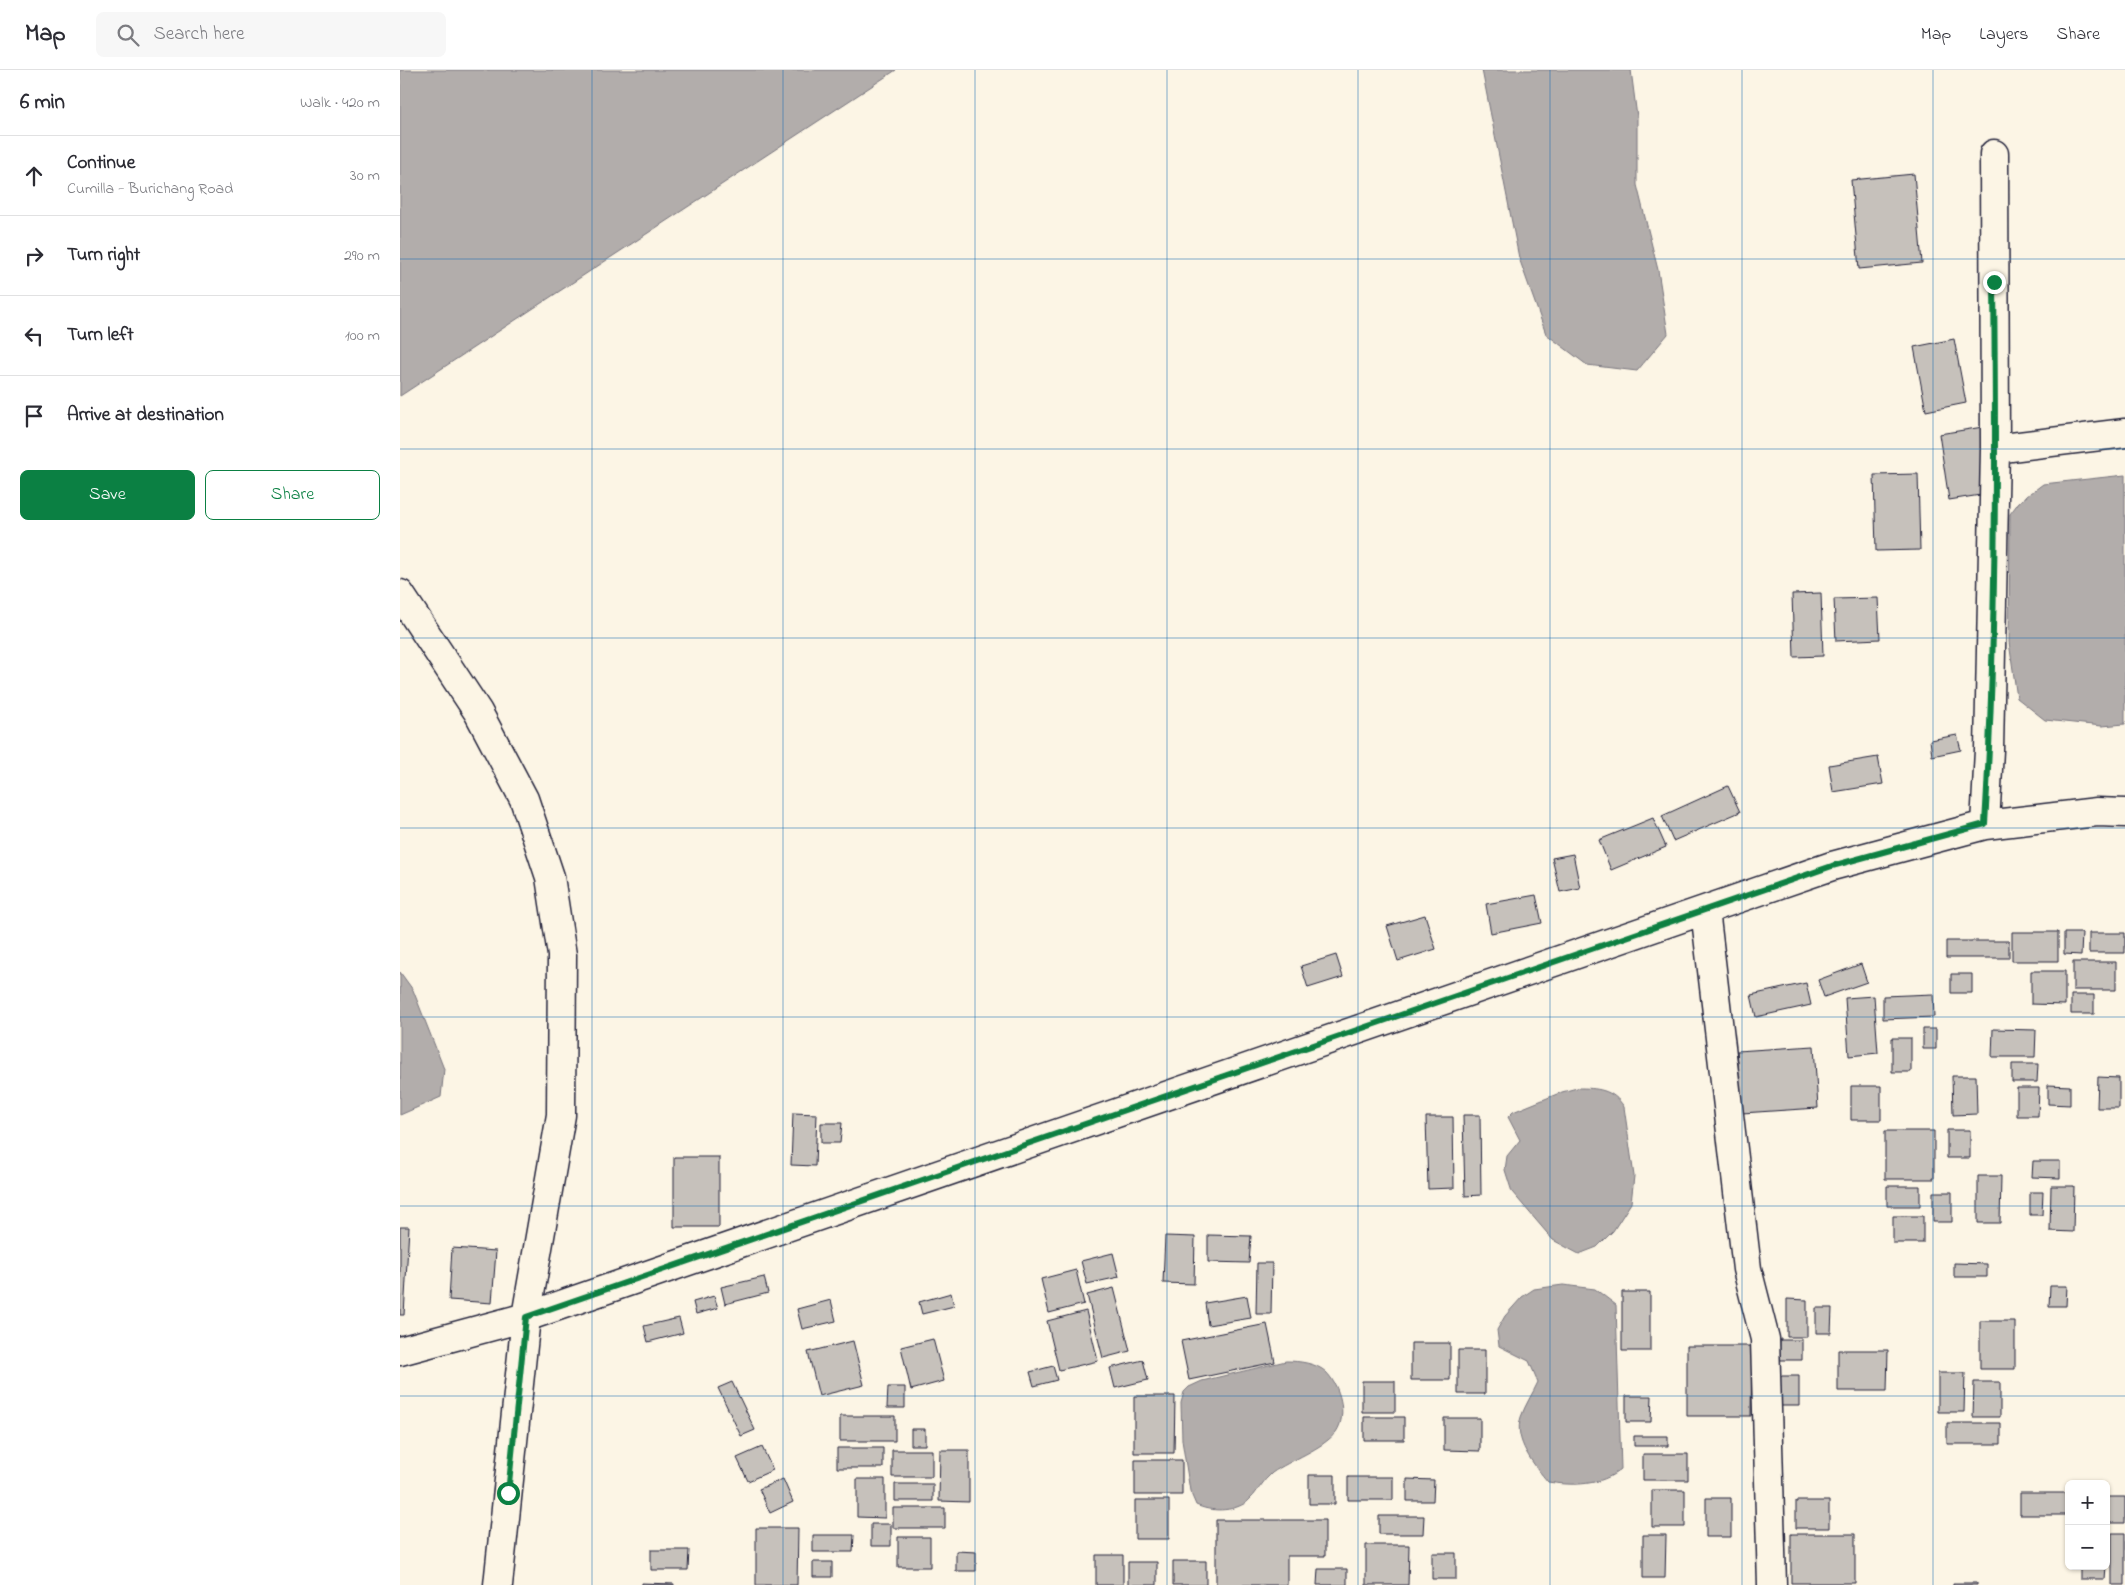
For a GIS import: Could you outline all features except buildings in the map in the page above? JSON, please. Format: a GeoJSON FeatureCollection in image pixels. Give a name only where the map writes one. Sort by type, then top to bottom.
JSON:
{"type":"FeatureCollection","features":[{"type":"Feature","properties":{"kind":"street"},"geometry":{"type":"LineString","coordinates":[[1985,824],[1990,750],[1995,449],[1994,154]]}},
{"type":"Feature","properties":{"kind":"street"},"geometry":{"type":"LineString","coordinates":[[1995,449],[2125,433]]}},
{"type":"Feature","properties":{"kind":"street"},"geometry":{"type":"LineString","coordinates":[[400,594],[478,712],[524,799],[550,877],[562,955],[561,1114],[526,1317],[498,1585]]}},
{"type":"Feature","properties":{"kind":"street"},"geometry":{"type":"LineString","coordinates":[[400,1351],[526,1317],[1832,866],[1985,824],[2097,812],[2125,813]]}},
{"type":"Feature","properties":{"kind":"street"},"geometry":{"type":"LineString","coordinates":[[1705,910],[1747,1269],[1765,1339],[1772,1585]]}},
{"type":"Feature","properties":{"kind":"shaded area"},"geometry":{"type":"Polygon","coordinates":[[[400,70],[896,70],[400,396],[400,70]]]}},
{"type":"Feature","properties":{"kind":"shaded area"},"geometry":{"type":"Polygon","coordinates":[[[1482,70],[1631,70],[1637,117],[1637,185],[1658,270],[1668,334],[1637,371],[1587,365],[1546,334],[1519,258],[1482,70]]]}},
{"type":"Feature","properties":{"kind":"shaded area"},"geometry":{"type":"Polygon","coordinates":[[[2125,475],[2125,724],[2102,726],[2045,720],[2017,698],[2009,642],[2010,514],[2019,502],[2043,484],[2125,475]]]}},
{"type":"Feature","properties":{"kind":"shaded area"},"geometry":{"type":"Polygon","coordinates":[[[400,972],[413,990],[444,1069],[441,1097],[400,1115],[400,972]]]}},
{"type":"Feature","properties":{"kind":"shaded area"},"geometry":{"type":"Polygon","coordinates":[[[1577,1088],[1591,1088],[1610,1093],[1624,1107],[1634,1176],[1631,1203],[1613,1231],[1597,1247],[1579,1254],[1553,1240],[1512,1192],[1505,1170],[1507,1156],[1520,1140],[1508,1117],[1513,1112],[1562,1092],[1577,1088]]]}},
{"type":"Feature","properties":{"kind":"shaded area"},"geometry":{"type":"Polygon","coordinates":[[[1563,1285],[1595,1289],[1616,1305],[1621,1469],[1613,1475],[1596,1482],[1567,1484],[1548,1482],[1537,1468],[1522,1443],[1519,1426],[1521,1417],[1538,1382],[1529,1361],[1499,1346],[1497,1330],[1505,1316],[1522,1297],[1534,1289],[1563,1285]]]}},
{"type":"Feature","properties":{"kind":"shaded area"},"geometry":{"type":"Polygon","coordinates":[[[1286,1361],[1312,1365],[1322,1369],[1331,1378],[1341,1401],[1342,1409],[1340,1425],[1336,1432],[1323,1444],[1272,1473],[1247,1502],[1235,1508],[1222,1510],[1208,1509],[1196,1505],[1190,1491],[1182,1440],[1181,1403],[1184,1392],[1189,1387],[1202,1381],[1286,1361]]]}},
{"type":"Feature","properties":{"kind":"route"},"geometry":{"type":"LineString","coordinates":[[508,1493],[526,1317],[1832,866],[1985,824],[1990,750],[1993,604],[1995,449],[1994,282]]}}]}
